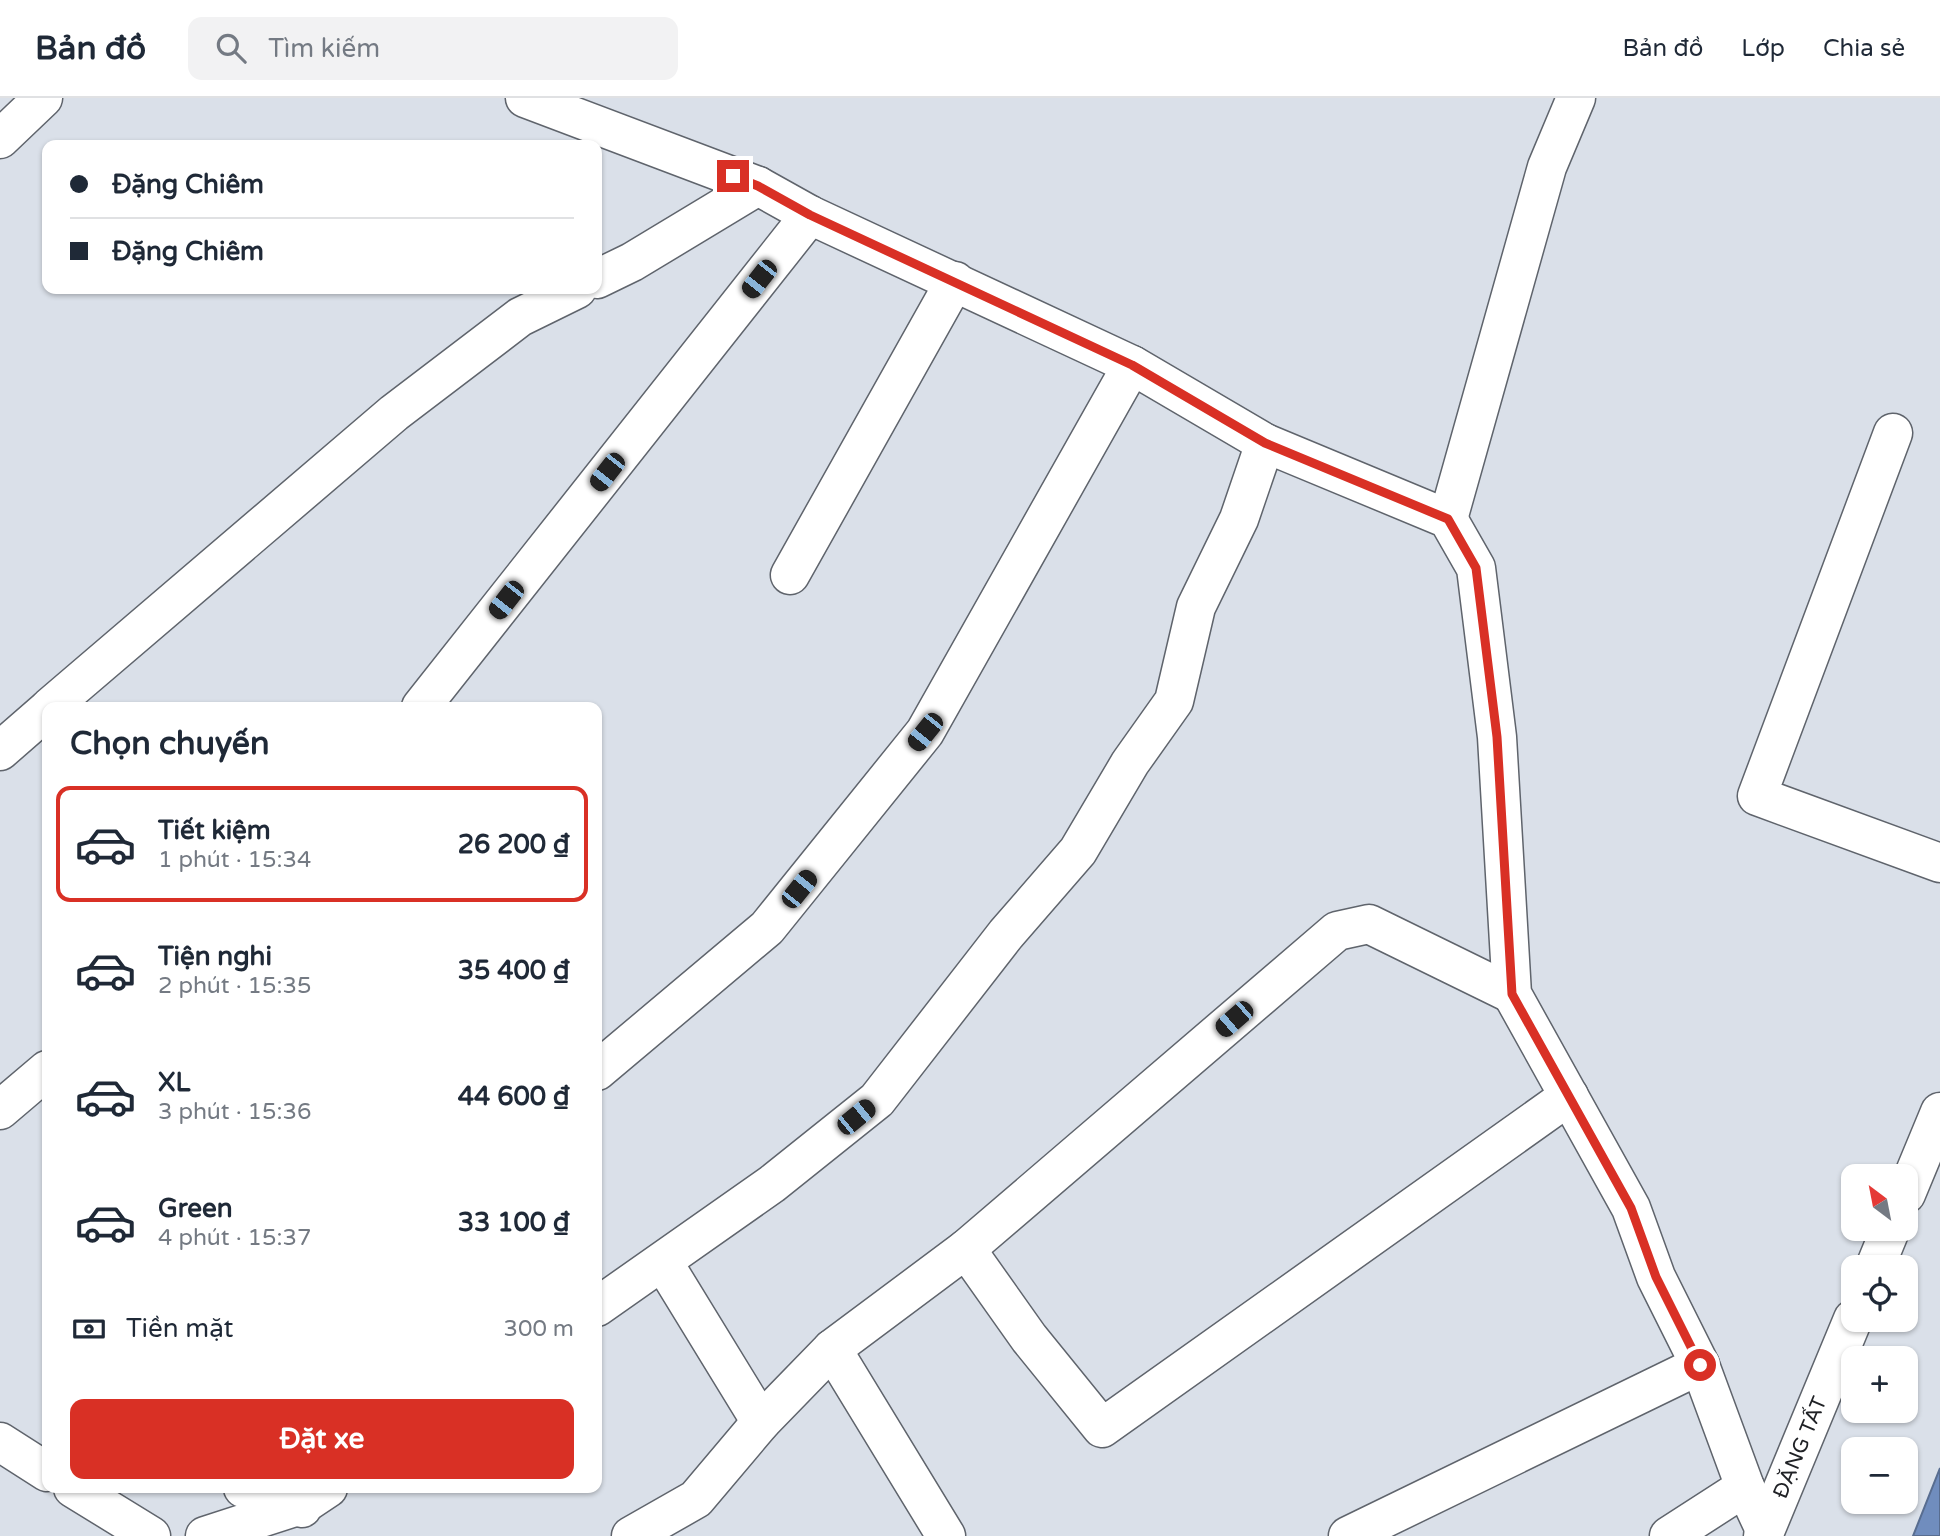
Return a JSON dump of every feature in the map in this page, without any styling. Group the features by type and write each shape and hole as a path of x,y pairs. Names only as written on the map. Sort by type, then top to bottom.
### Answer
{"street":[{"path":"0,139 43,98"},
{"path":"525,98 758,186 810,215 1132,365 1265,443 1448,519 1476,568 1497,737 1512,994 1631,1208 1656,1277 1700,1365 1764,1533"},
{"path":"1448,519 1547,167 1576,98"},
{"path":"602,277 632,262 758,186"},
{"path":"425,702 810,215"},
{"path":"790,575 955,281"},
{"path":"56,702 394,413 520,317 567,294"},
{"path":"602,1067 767,929 925,732 1132,365"},
{"path":"1893,433 1757,796 1940,863"},
{"path":"602,1304 772,1184 877,1100 1006,934 1078,850 1130,763 1174,701 1196,607 1239,519 1265,443"},
{"path":"0,751 42,714"},
{"path":"631,1536 696,1499 761,1422 832,1349 966,1248 1337,931 1369,924 1512,994"},
{"path":"0,1110 42,1074"},
{"path":"966,1248 1029,1338 1102,1428 1569,1096"},
{"path":"1918,1165 1940,1112"},
{"path":"663,1262 761,1422"},
{"name":"ĐẶNG TẤT","path":"1764,1533 1848,1332"},
{"path":"832,1349 946,1536"},
{"path":"1349,1536 1700,1365"},
{"path":"0,1442 42,1469"},
{"path":"1669,1536 1745,1487"},
{"path":"81,1493 151,1536"},
{"path":"258,1493 308,1509"},
{"path":"205,1536 308,1509"}],"water":[{"path":"1940,1468 1940,1536 1913,1536"}],"route":[{"path":"733,176 758,186 810,215 1132,365 1265,443 1448,519 1476,568 1497,737 1512,994 1631,1208 1656,1277 1700,1365"}]}
